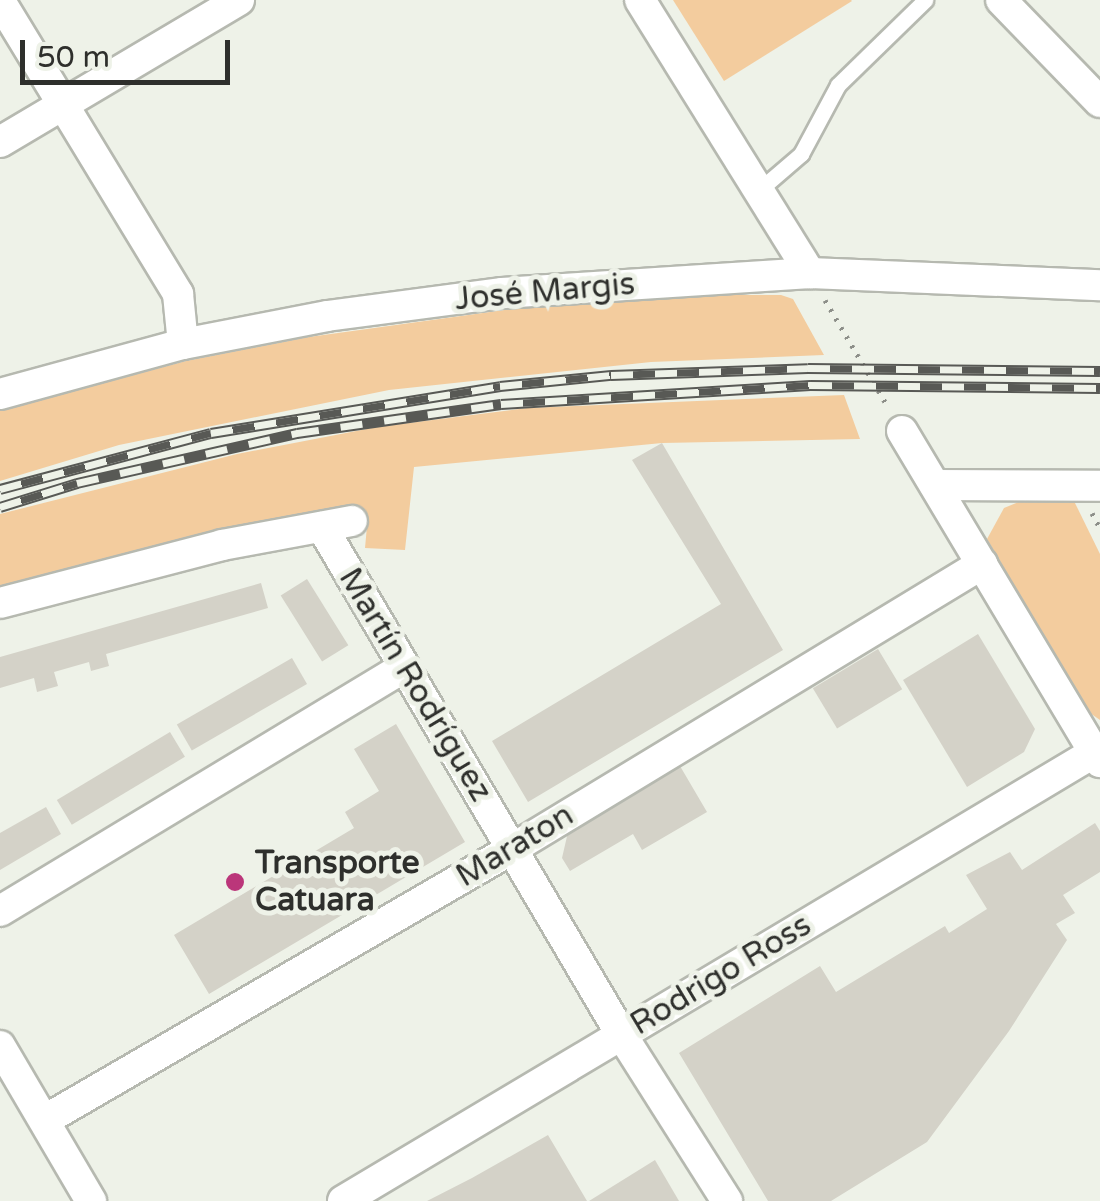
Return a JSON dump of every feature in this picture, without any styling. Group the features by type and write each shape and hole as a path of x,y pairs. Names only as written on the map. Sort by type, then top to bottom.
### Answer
{"street":[{"path":"0,142 239,0"},
{"path":"640,0 810,273"},
{"path":"1001,0 1100,102"},
{"path":"0,1 178,294 183,344"},
{"name":"José Margis","path":"0,394 183,344 327,316 502,293 810,273 1100,285"},
{"path":"902,431 1098,754"},
{"path":"934,485 1100,486"},
{"path":"0,603 222,545 352,521"},
{"name":"Martín Rodríguez","path":"322,527 621,1034 726,1201"},
{"name":"Maraton","path":"45,1120 512,849 982,564"},
{"path":"0,911 404,667"},
{"name":"Rodrigo Ross","path":"343,1201 1098,754"},
{"path":"0,1046 91,1201"}],"lane":[{"path":"758,191 801,154 838,85 926,0"}],"path":[{"path":"810,273 874,386"}],"shaded area":[{"path":"673,0 851,0 852,1 724,81"},
{"path":"696,295 781,295 793,299 824,355 651,362 389,390 119,445 0,481 0,411 43,399 186,361 309,337 540,305"},
{"path":"844,395 860,439 662,443 414,467 405,550 365,548 368,515 354,507 214,530 0,588 0,514 237,454 377,427 527,408"},
{"path":"1028,498 1074,501 1100,554 1100,720 1087,711 987,539 1004,508"}],"building":[{"path":"662,443 783,650 528,802 492,741 721,604 632,460"},
{"path":"307,579 348,645 322,662 281,595"},
{"path":"261,583 268,608 106,654 109,666 91,671 89,662 54,672 58,686 37,692 34,678 0,688 0,657"},
{"path":"978,634 1035,729 1024,752 967,787 903,680"},
{"path":"878,649 902,689 837,728 813,688"},
{"path":"292,658 307,684 192,750 177,725"},
{"path":"396,724 465,842 209,994 174,935 354,828 345,812 379,791 354,749"},
{"path":"170,732 185,757 72,825 57,800"},
{"path":"680,766 707,812 642,850 633,834 570,871 562,858 568,832"},
{"path":"46,807 61,834 0,870 0,833"},
{"path":"1095,823 1100,831 1100,872 1063,895 1075,913 1056,924 1067,940 1009,1031 927,1142 831,1201 768,1201 679,1053 820,966 836,992 945,926 949,933 987,909 966,875 1010,852 1022,870"},
{"path":"548,1135 587,1201 427,1201 472,1178"},
{"path":"655,1160 679,1201 589,1201"}],"railway":[{"path":"0,489 211,433 500,386 611,375 808,368 1100,371"},
{"path":"0,507 77,483 297,433 501,404 810,385 1100,388"}],"place":[{"name":"Transporte Catuara","path":"235,882"}]}
